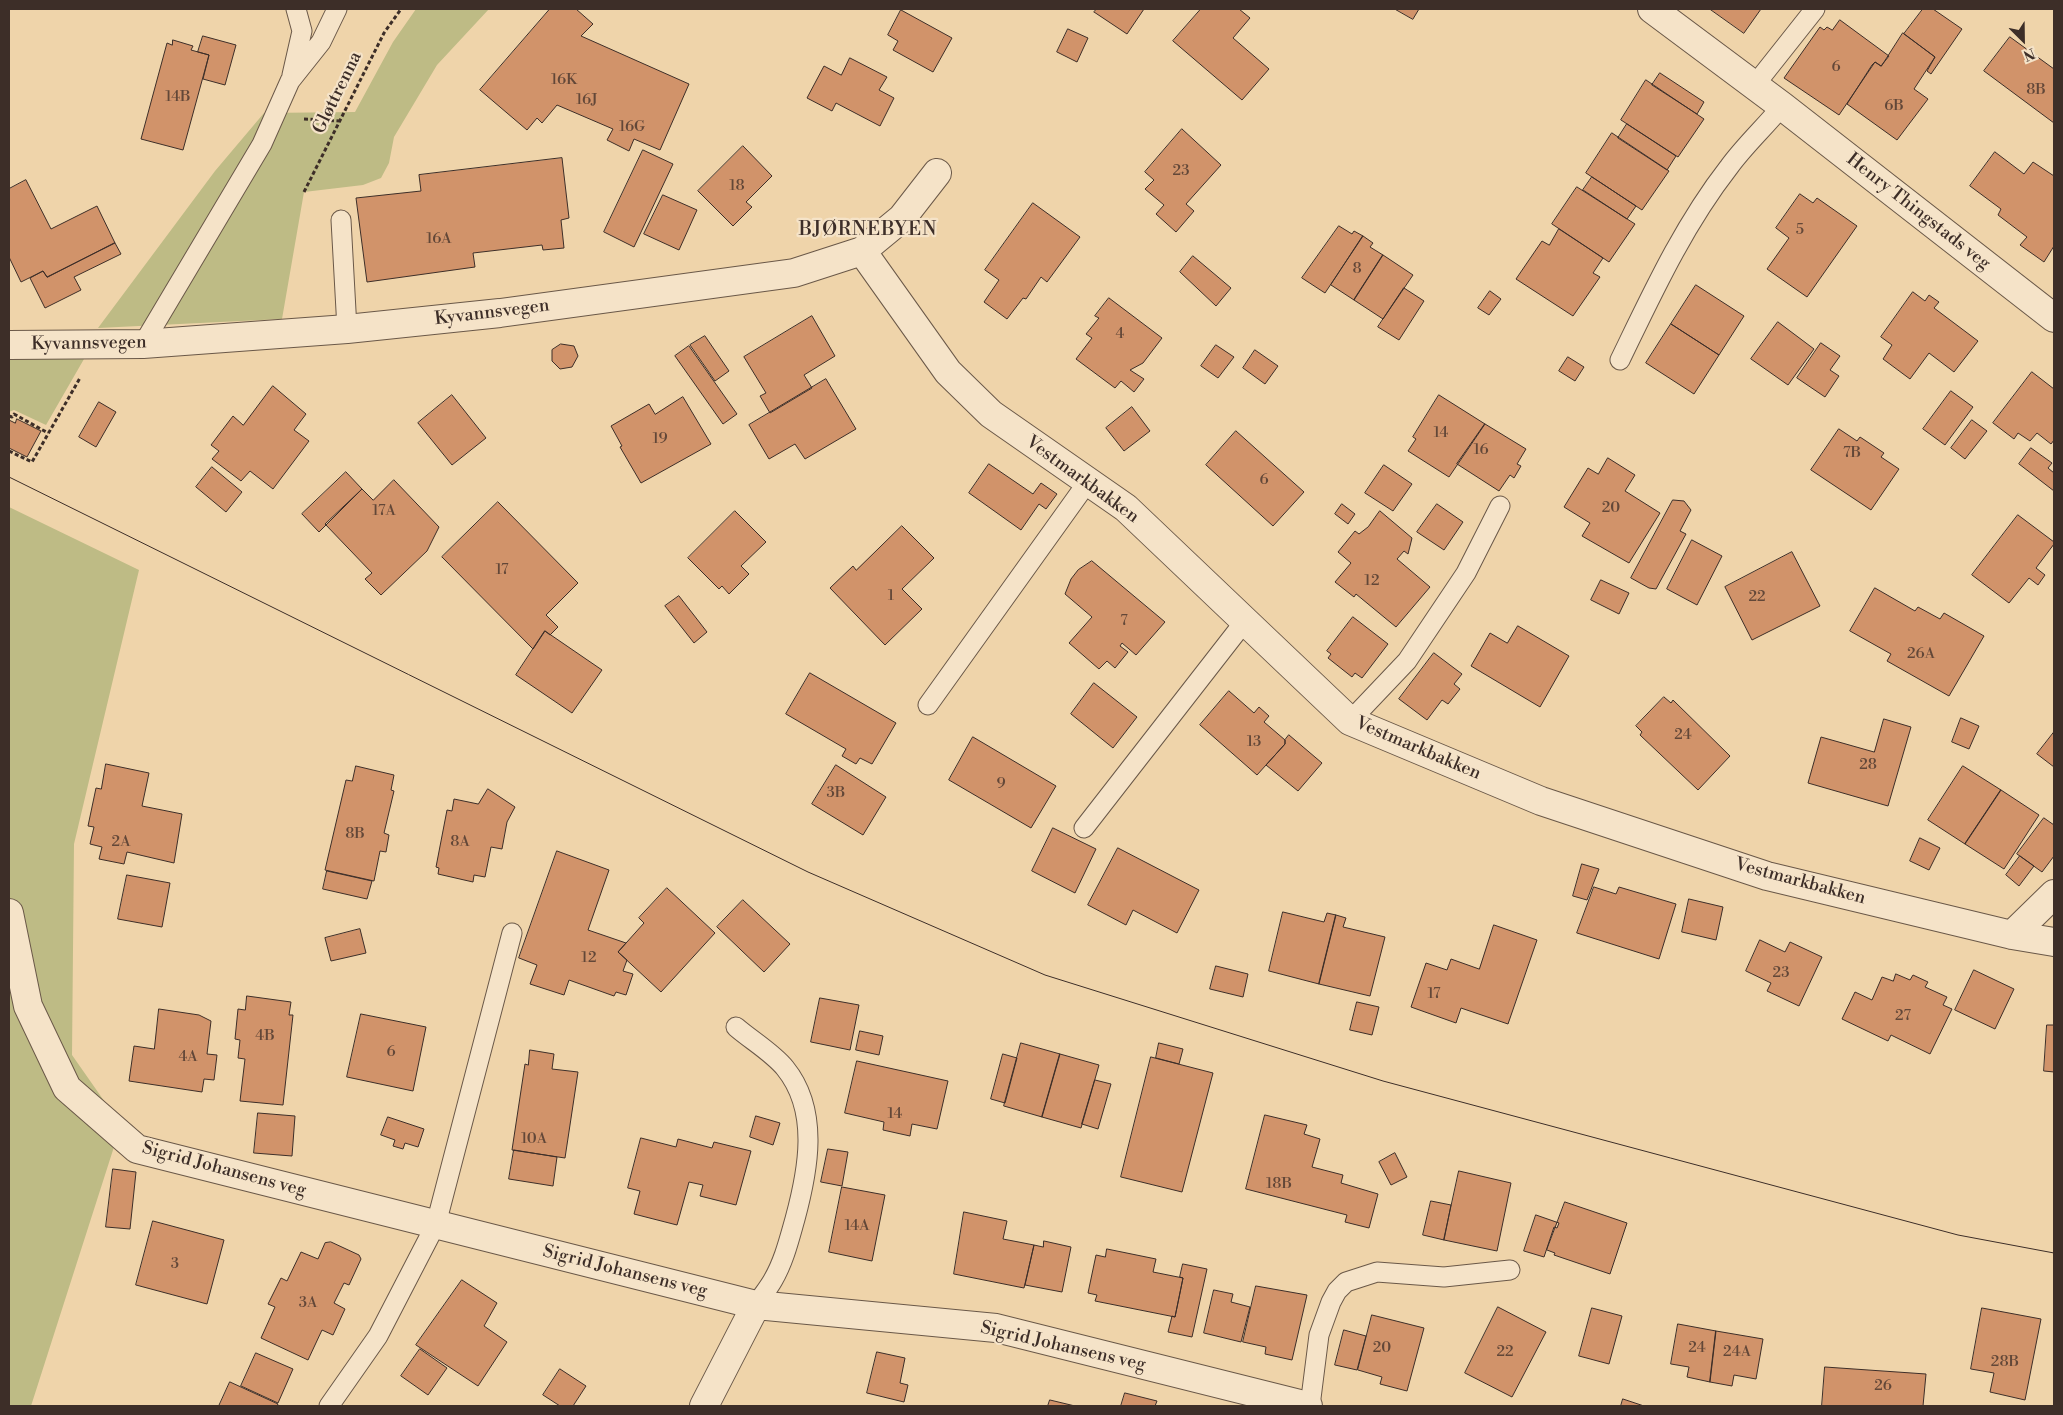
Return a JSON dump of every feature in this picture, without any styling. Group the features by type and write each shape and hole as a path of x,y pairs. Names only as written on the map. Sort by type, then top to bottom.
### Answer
{"street":[{"name":"Henry Thingstads veg","path":"1652,9 1782,106 2054,318"},
{"name":"Kyvannsvegen","path":"9,345 143,344 347,329 500,313 794,273 862,251 902,218 937,173"},
{"name":"Vestmarkbakken","path":"862,251 948,372 991,414 1126,508 1350,721 1541,801 1767,876 2012,934 2054,942"},
{"path":"2012,934 2054,894"},
{"name":"Sigrid Johansens veg","path":"9,913 28,1006 66,1088 136,1149 756,1305 996,1328 1309,1406"},
{"path":"704,1406 756,1305"}],"lane":[{"path":"143,344 262,144 290,81 302,31 296,9"},
{"path":"290,81 321,42 337,9"},
{"path":"1754,86 1815,9"},
{"path":"1620,360 1665,268 1689,226 1729,166 1764,129 1782,106"},
{"path":"341,220 347,329"},
{"path":"928,705 1088,483"},
{"path":"1350,721 1407,661 1466,573 1500,506"},
{"path":"1084,828 1245,621"},
{"path":"329,1406 378,1336 436,1224 512,933"},
{"path":"736,1026 785,1068 797,1088 805,1110 808,1132 808,1159 802,1193 787,1248 773,1280 756,1305"},
{"name":"Sigrid Johansens veg","path":"1309,1406 1319,1335 1331,1302 1337,1291 1346,1282 1377,1272 1444,1277 1510,1270"}],"path":[{"name":"Gløttrenna","path":"304,192 384,33 401,9"},
{"path":"9,451 32,462 99,345"},
{"path":"9,416 12,417 14,414 48,433"}],"shaded area":[{"path":"416,9 489,9 437,65 394,137 389,163 381,178 363,185 304,192 282,319 98,328 215,171 264,113 355,112 393,42"},
{"path":"9,359 84,359 46,425 14,410 9,412"},
{"path":"9,507 139,570 74,844 72,1055 121,1125 31,1406 9,1406"}],"building":[{"path":"550,9 576,9 593,24 581,36 689,84 660,150 634,139 629,151 607,140 613,129 557,105 542,123 537,118 527,130 480,90"},
{"path":"1097,9 1144,9 1127,34 1094,12"},
{"path":"1201,9 1239,9 1250,18 1233,38 1269,69 1242,100 1173,41"},
{"path":"1395,9 1419,9 1413,19"},
{"path":"1710,9 1761,9 1744,33"},
{"path":"1923,9 1933,9 1962,29 1931,74 1927,71 1935,57 1904,34"},
{"path":"901,10 952,38 933,72 893,50 898,41 888,35"},
{"path":"1840,20 1889,56 1881,66 1875,62 1839,115 1784,78 1820,27 1824,30 1827,27 1832,30"},
{"path":"1068,29 1088,38 1077,62 1057,52"},
{"path":"1903,33 1935,57 1914,89 1928,99 1897,140 1847,104 1872,65 1875,62 1881,66"},
{"path":"203,36 236,45 225,85 203,79 209,55 198,52"},
{"path":"2010,37 2054,69 2054,123 1984,71"},
{"path":"173,40 193,46 191,50 209,55 183,150 141,139 167,43 172,45"},
{"path":"850,58 887,77 879,90 894,98 880,126 836,103 832,111 807,98 824,66 841,75"},
{"path":"1660,73 1704,102 1697,114 1652,85"},
{"path":"1646,80 1704,119 1678,157 1621,120"},
{"path":"1627,124 1676,156 1667,170 1618,138"},
{"path":"1182,129 1221,165 1186,204 1194,211 1176,232 1156,214 1164,205 1145,189 1154,180 1145,172"},
{"path":"1612,133 1669,171 1642,210 1586,173"},
{"path":"743,146 772,176 746,202 752,207 733,226 698,191"},
{"path":"643,150 673,164 634,247 604,232"},
{"path":"1995,152 2024,174 2033,162 2054,176 2054,246 2044,262 2020,245 2027,237 1998,215 2001,209 1970,186"},
{"path":"562,158 569,218 561,220 564,248 543,250 542,245 473,253 475,267 367,282 356,198 421,191 419,175"},
{"path":"1592,177 1636,206 1627,219 1583,190"},
{"path":"26,180 51,229 97,206 115,243 47,277 43,271 21,282 9,257 9,189"},
{"path":"1577,187 1635,224 1609,262 1552,224"},
{"path":"1800,194 1813,203 1817,198 1857,226 1807,297 1767,269 1789,238 1776,228"},
{"path":"663,195 697,210 679,250 644,234"},
{"path":"1033,203 1080,237 1047,282 1041,277 1026,299 1023,298 1007,319 984,302 999,280 985,270"},
{"path":"1339,226 1352,234 1354,231 1363,236 1325,293 1302,278"},
{"path":"1559,229 1603,258 1593,273 1600,277 1573,316 1516,279 1542,241 1549,245"},
{"path":"1363,236 1373,243 1370,247 1383,255 1354,300 1331,285"},
{"path":"115,243 121,254 74,277 81,290 45,308 30,278 43,271 47,277"},
{"path":"1383,255 1413,275 1383,319 1354,300"},
{"path":"1193,256 1231,288 1216,306 1180,272"},
{"path":"1696,285 1744,316 1719,355 1671,324"},
{"path":"1404,288 1424,301 1399,340 1378,327"},
{"path":"1490,291 1501,299 1489,315 1478,308"},
{"path":"1913,292 1925,301 1929,295 1939,302 1934,308 1978,341 1954,372 1929,353 1910,379 1883,359 1892,345 1881,337"},
{"path":"1109,298 1162,338 1143,363 1130,370 1144,379 1134,392 1121,381 1115,388 1076,359 1092,338 1086,334 1099,318 1095,316"},
{"path":"812,316 835,356 804,375 812,388 770,413 760,396 766,393 744,357"},
{"path":"1778,322 1814,349 1788,385 1751,359"},
{"path":"1671,324 1719,355 1694,394 1646,363"},
{"path":"705,336 729,371 715,381 690,345"},
{"path":"1821,343 1840,356 1830,370 1839,376 1825,397 1797,378"},
{"path":"561,344 574,346 578,356 572,367 560,369 552,361 552,350"},
{"path":"1216,345 1234,357 1218,378 1201,366"},
{"path":"689,346 737,414 723,424 675,356"},
{"path":"1255,350 1278,366 1265,384 1243,368"},
{"path":"1568,357 1584,367 1575,381 1559,371"},
{"path":"2032,372 2054,389 2054,440 2051,444 2037,433 2030,441 2018,433 2014,439 1993,423"},
{"path":"826,379 856,429 805,459 795,444 769,459 749,425"},
{"path":"273,386 306,414 294,430 309,441 273,489 250,471 241,481 212,459 219,451 211,445 233,416 243,425"},
{"path":"1951,391 1973,407 1945,445 1923,429"},
{"path":"452,395 486,438 452,465 418,423"},
{"path":"1439,395 1485,424 1449,477 1408,451 1416,439 1413,437"},
{"path":"683,397 711,444 641,483 620,447 622,446 611,426 649,404 655,414"},
{"path":"99,402 116,412 96,447 79,437"},
{"path":"1132,407 1150,431 1124,451 1106,428"},
{"path":"17,419 41,431 27,457 9,448 9,420 15,423"},
{"path":"1972,420 1987,431 1965,459 1951,448"},
{"path":"1485,424 1526,449 1517,464 1521,466 1514,478 1510,475 1499,491 1457,464"},
{"path":"1839,429 1857,441 1860,437 1884,453 1881,457 1899,469 1871,510 1811,470"},
{"path":"1236,431 1304,492 1273,526 1206,465"},
{"path":"2031,448 2052,463 2048,468 2054,473 2054,491 2019,464"},
{"path":"1608,458 1635,475 1625,491 1660,513 1629,563 1582,536 1590,523 1564,507 1588,468 1598,474"},
{"path":"989,464 1033,494 1041,483 1057,494 1046,509 1039,504 1021,530 969,493"},
{"path":"1384,465 1412,484 1393,511 1365,493"},
{"path":"212,467 242,492 226,512 196,487"},
{"path":"346,472 362,489 319,532 302,514"},
{"path":"394,480 439,527 427,551 381,595 365,579 372,573 325,524 362,489 373,500"},
{"path":"1673,500 1684,501 1691,510 1680,531 1686,534 1656,589 1649,588 1631,578"},
{"path":"498,502 578,583 546,615 558,627 550,635 545,631 533,649 442,557"},
{"path":"1342,504 1355,514 1348,524 1335,514"},
{"path":"1437,504 1463,522 1444,550 1417,532"},
{"path":"735,511 766,542 741,566 749,574 729,594 722,586 719,589 688,558"},
{"path":"1380,511 1412,538 1408,554 1404,551 1397,559 1430,587 1396,627 1356,594 1354,597 1335,582 1351,563 1338,552 1355,531 1359,534 1368,527"},
{"path":"2018,515 2054,542 2054,544 2036,568 2045,575 2038,585 2029,578 2009,603 1972,575"},
{"path":"902,526 934,558 902,589 922,609 885,645 830,588 853,566 856,570"},
{"path":"1692,540 1722,556 1697,605 1667,589"},
{"path":"1792,552 1820,606 1752,640 1725,587"},
{"path":"1092,561 1165,622 1136,655 1122,643 1120,646 1128,652 1115,668 1107,661 1099,669 1069,643 1092,617 1065,594 1071,579 1078,570"},
{"path":"1601,580 1629,593 1619,614 1591,600"},
{"path":"1875,588 1915,611 1918,607 1940,619 1944,613 1984,636 1949,696 1887,661 1891,654 1850,631"},
{"path":"679,596 707,632 694,643 665,606"},
{"path":"1353,617 1388,644 1362,678 1355,673 1352,677 1328,658 1331,654 1327,651"},
{"path":"1518,626 1569,656 1540,707 1471,666 1490,633 1507,643"},
{"path":"545,631 602,670 572,713 516,675"},
{"path":"1434,653 1462,674 1454,684 1460,689 1448,704 1442,700 1427,720 1399,699"},
{"path":"810,673 896,723 872,764 860,758 856,764 842,756 846,749 786,714"},
{"path":"1094,683 1137,717 1113,748 1071,714"},
{"path":"1229,691 1254,713 1259,707 1269,716 1264,722 1285,740 1285,744 1257,775 1200,725"},
{"path":"1664,697 1671,703 1673,700 1730,756 1698,790 1640,735 1642,732 1636,726"},
{"path":"1961,718 1979,726 1969,749 1952,742"},
{"path":"1884,719 1911,727 1888,806 1808,783 1821,737 1874,752"},
{"path":"2054,732 2054,767 2037,754"},
{"path":"1289,735 1322,763 1298,791 1266,765 1285,744 1285,740"},
{"path":"973,737 1056,786 1031,828 949,780"},
{"path":"106,764 149,773 142,806 182,814 174,863 127,852 124,864 99,859 102,847 90,844 94,827 88,826 96,788 101,789"},
{"path":"836,765 886,797 863,835 812,804"},
{"path":"356,766 394,775 391,790 394,791 384,833 389,835 386,852 380,851 374,881 325,870 346,780 352,781"},
{"path":"1963,766 2001,790 1965,844 1928,820"},
{"path":"488,789 515,807 507,822 502,849 491,847 485,877 474,875 473,882 438,874 439,868 436,867 447,810 452,811 454,799 478,804"},
{"path":"2001,790 2039,815 2004,869 1965,844"},
{"path":"2044,818 2054,825 2054,856 2042,872 2017,854"},
{"path":"1053,828 1096,849 1075,893 1032,871"},
{"path":"1920,838 1940,848 1929,870 1910,861"},
{"path":"1118,848 1199,890 1177,933 1133,910 1126,925 1088,905"},
{"path":"557,851 609,870 588,930 626,943 618,952 627,960 623,971 633,974 626,995 616,992 614,996 569,980 564,995 530,984 537,965 519,958"},
{"path":"2020,856 2034,866 2019,886 2006,875"},
{"path":"1582,864 1599,869 1587,900 1573,896"},
{"path":"327,871 372,881 367,899 323,889"},
{"path":"127,875 170,883 162,927 118,919"},
{"path":"1594,887 1616,894 1619,887 1676,904 1659,959 1577,933"},
{"path":"667,888 715,933 661,992 618,952 644,923 639,918"},
{"path":"1689,899 1723,907 1716,940 1682,932"},
{"path":"743,900 790,944 764,972 717,927"},
{"path":"1283,912 1324,922 1327,913 1336,915 1319,984 1269,971"},
{"path":"1336,915 1346,918 1343,927 1385,937 1370,996 1319,984"},
{"path":"1494,925 1537,940 1508,1024 1461,1008 1456,1023 1411,1007 1426,963 1447,970 1451,959 1479,969"},
{"path":"360,929 366,953 331,961 325,938"},
{"path":"1760,940 1785,952 1790,942 1822,957 1799,1006 1767,991 1771,983 1746,971"},
{"path":"1216,966 1248,974 1243,997 1210,989"},
{"path":"1974,970 2014,989 1995,1029 1955,1010"},
{"path":"1896,974 1910,980 1913,975 1928,982 1925,987 1947,997 1943,1005 1952,1009 1930,1054 1891,1035 1888,1041 1842,1019 1855,992 1872,1000 1882,977 1893,981"},
{"path":"247,996 291,1002 289,1015 293,1015 283,1105 240,1101 245,1059 238,1058 240,1040 235,1039 238,1009 245,1010"},
{"path":"820,998 859,1005 850,1050 811,1042"},
{"path":"1357,1002 1379,1007 1372,1035 1350,1030"},
{"path":"159,1009 199,1015 211,1021 207,1054 217,1055 214,1080 204,1079 202,1092 129,1081 134,1046 154,1049"},
{"path":"361,1014 426,1027 413,1091 347,1077"},
{"path":"2047,1025 2054,1025 2054,1072 2044,1071"},
{"path":"860,1031 883,1036 879,1055 856,1050"},
{"path":"1021,1043 1060,1054 1042,1117 1004,1106"},
{"path":"1159,1043 1183,1049 1179,1064 1156,1058"},
{"path":"530,1050 554,1054 552,1069 578,1072 565,1158 512,1150 525,1064 528,1065"},
{"path":"1003,1054 1017,1058 1005,1103 991,1099"},
{"path":"1060,1054 1099,1065 1081,1128 1042,1117"},
{"path":"1151,1057 1213,1073 1182,1192 1121,1177"},
{"path":"857,1061 948,1081 937,1129 912,1124 910,1136 883,1130 884,1122 845,1113"},
{"path":"1095,1080 1111,1084 1098,1129 1082,1124"},
{"path":"258,1113 295,1116 292,1156 254,1153"},
{"path":"1265,1115 1307,1125 1304,1134 1320,1139 1312,1167 1343,1175 1341,1183 1378,1194 1369,1228 1345,1222 1347,1215 1246,1189"},
{"path":"756,1116 780,1123 773,1145 750,1137"},
{"path":"388,1117 424,1129 418,1147 405,1143 403,1149 393,1146 395,1140 381,1135"},
{"path":"641,1138 676,1147 678,1139 712,1148 714,1142 751,1151 736,1205 700,1196 703,1185 689,1182 677,1225 634,1214 640,1191 628,1188"},
{"path":"828,1149 848,1152 842,1186 821,1182"},
{"path":"514,1150 557,1157 553,1186 509,1179"},
{"path":"1395,1153 1407,1177 1391,1185 1379,1162"},
{"path":"113,1169 136,1172 130,1229 106,1227"},
{"path":"1459,1171 1511,1183 1497,1251 1444,1240"},
{"path":"842,1187 885,1195 872,1261 829,1252"},
{"path":"1431,1201 1451,1205 1444,1240 1423,1235"},
{"path":"1565,1202 1627,1223 1610,1274 1554,1255 1555,1253 1547,1250"},
{"path":"964,1212 1007,1221 1003,1239 1034,1245 1024,1288 954,1274"},
{"path":"1536,1215 1559,1223 1557,1228 1554,1227 1544,1257 1524,1251"},
{"path":"153,1221 224,1240 207,1304 136,1285"},
{"path":"1044,1241 1071,1247 1062,1292 1025,1285 1034,1245 1043,1247"},
{"path":"331,1242 359,1255 361,1259 349,1285 344,1283 334,1303 345,1309 333,1335 322,1330 308,1360 261,1338 275,1307 268,1304 281,1278 287,1281 301,1252 318,1259 325,1243"},
{"path":"1107,1249 1156,1259 1153,1272 1183,1278 1175,1317 1095,1301 1097,1295 1088,1293 1096,1255 1105,1257"},
{"path":"1183,1264 1207,1269 1192,1337 1168,1332 1172,1316 1175,1317 1183,1278 1180,1277"},
{"path":"462,1280 497,1303 484,1326 507,1342 478,1386 416,1345"},
{"path":"1256,1286 1307,1295 1292,1360 1265,1354 1266,1347 1243,1342"},
{"path":"1214,1290 1233,1294 1231,1302 1250,1307 1241,1342 1204,1333"},
{"path":"1498,1307 1546,1332 1512,1397 1465,1373"},
{"path":"1592,1308 1622,1316 1609,1364 1579,1356"},
{"path":"1982,1308 2041,1319 2025,1400 1990,1392 1994,1373 1971,1369"},
{"path":"1372,1315 1424,1328 1407,1391 1380,1384 1382,1377 1358,1370"},
{"path":"1678,1324 1716,1331 1710,1382 1687,1377 1689,1367 1671,1364"},
{"path":"1344,1330 1366,1336 1357,1370 1335,1365"},
{"path":"1716,1331 1763,1339 1756,1379 1734,1375 1732,1386 1710,1382"},
{"path":"420,1349 447,1368 428,1395 401,1376"},
{"path":"877,1352 905,1358 900,1383 908,1385 904,1402 867,1393"},
{"path":"256,1353 293,1369 278,1403 241,1386"},
{"path":"1825,1367 1926,1374 1923,1406 1822,1406"},
{"path":"560,1369 586,1386 573,1406 560,1406 543,1395"},
{"path":"230,1382 278,1404 277,1406 219,1406"},
{"path":"1125,1393 1157,1401 1155,1406 1121,1406"},
{"path":"1623,1399 1644,1406 1621,1406"},
{"path":"1050,1400 1075,1406 1048,1406"}],"tram line":[{"path":"9,477 808,872 1045,975 1383,1081 1958,1235 2054,1253"}],"district":[{"name":"BJØRNEBYEN","path":"868,230"}]}
